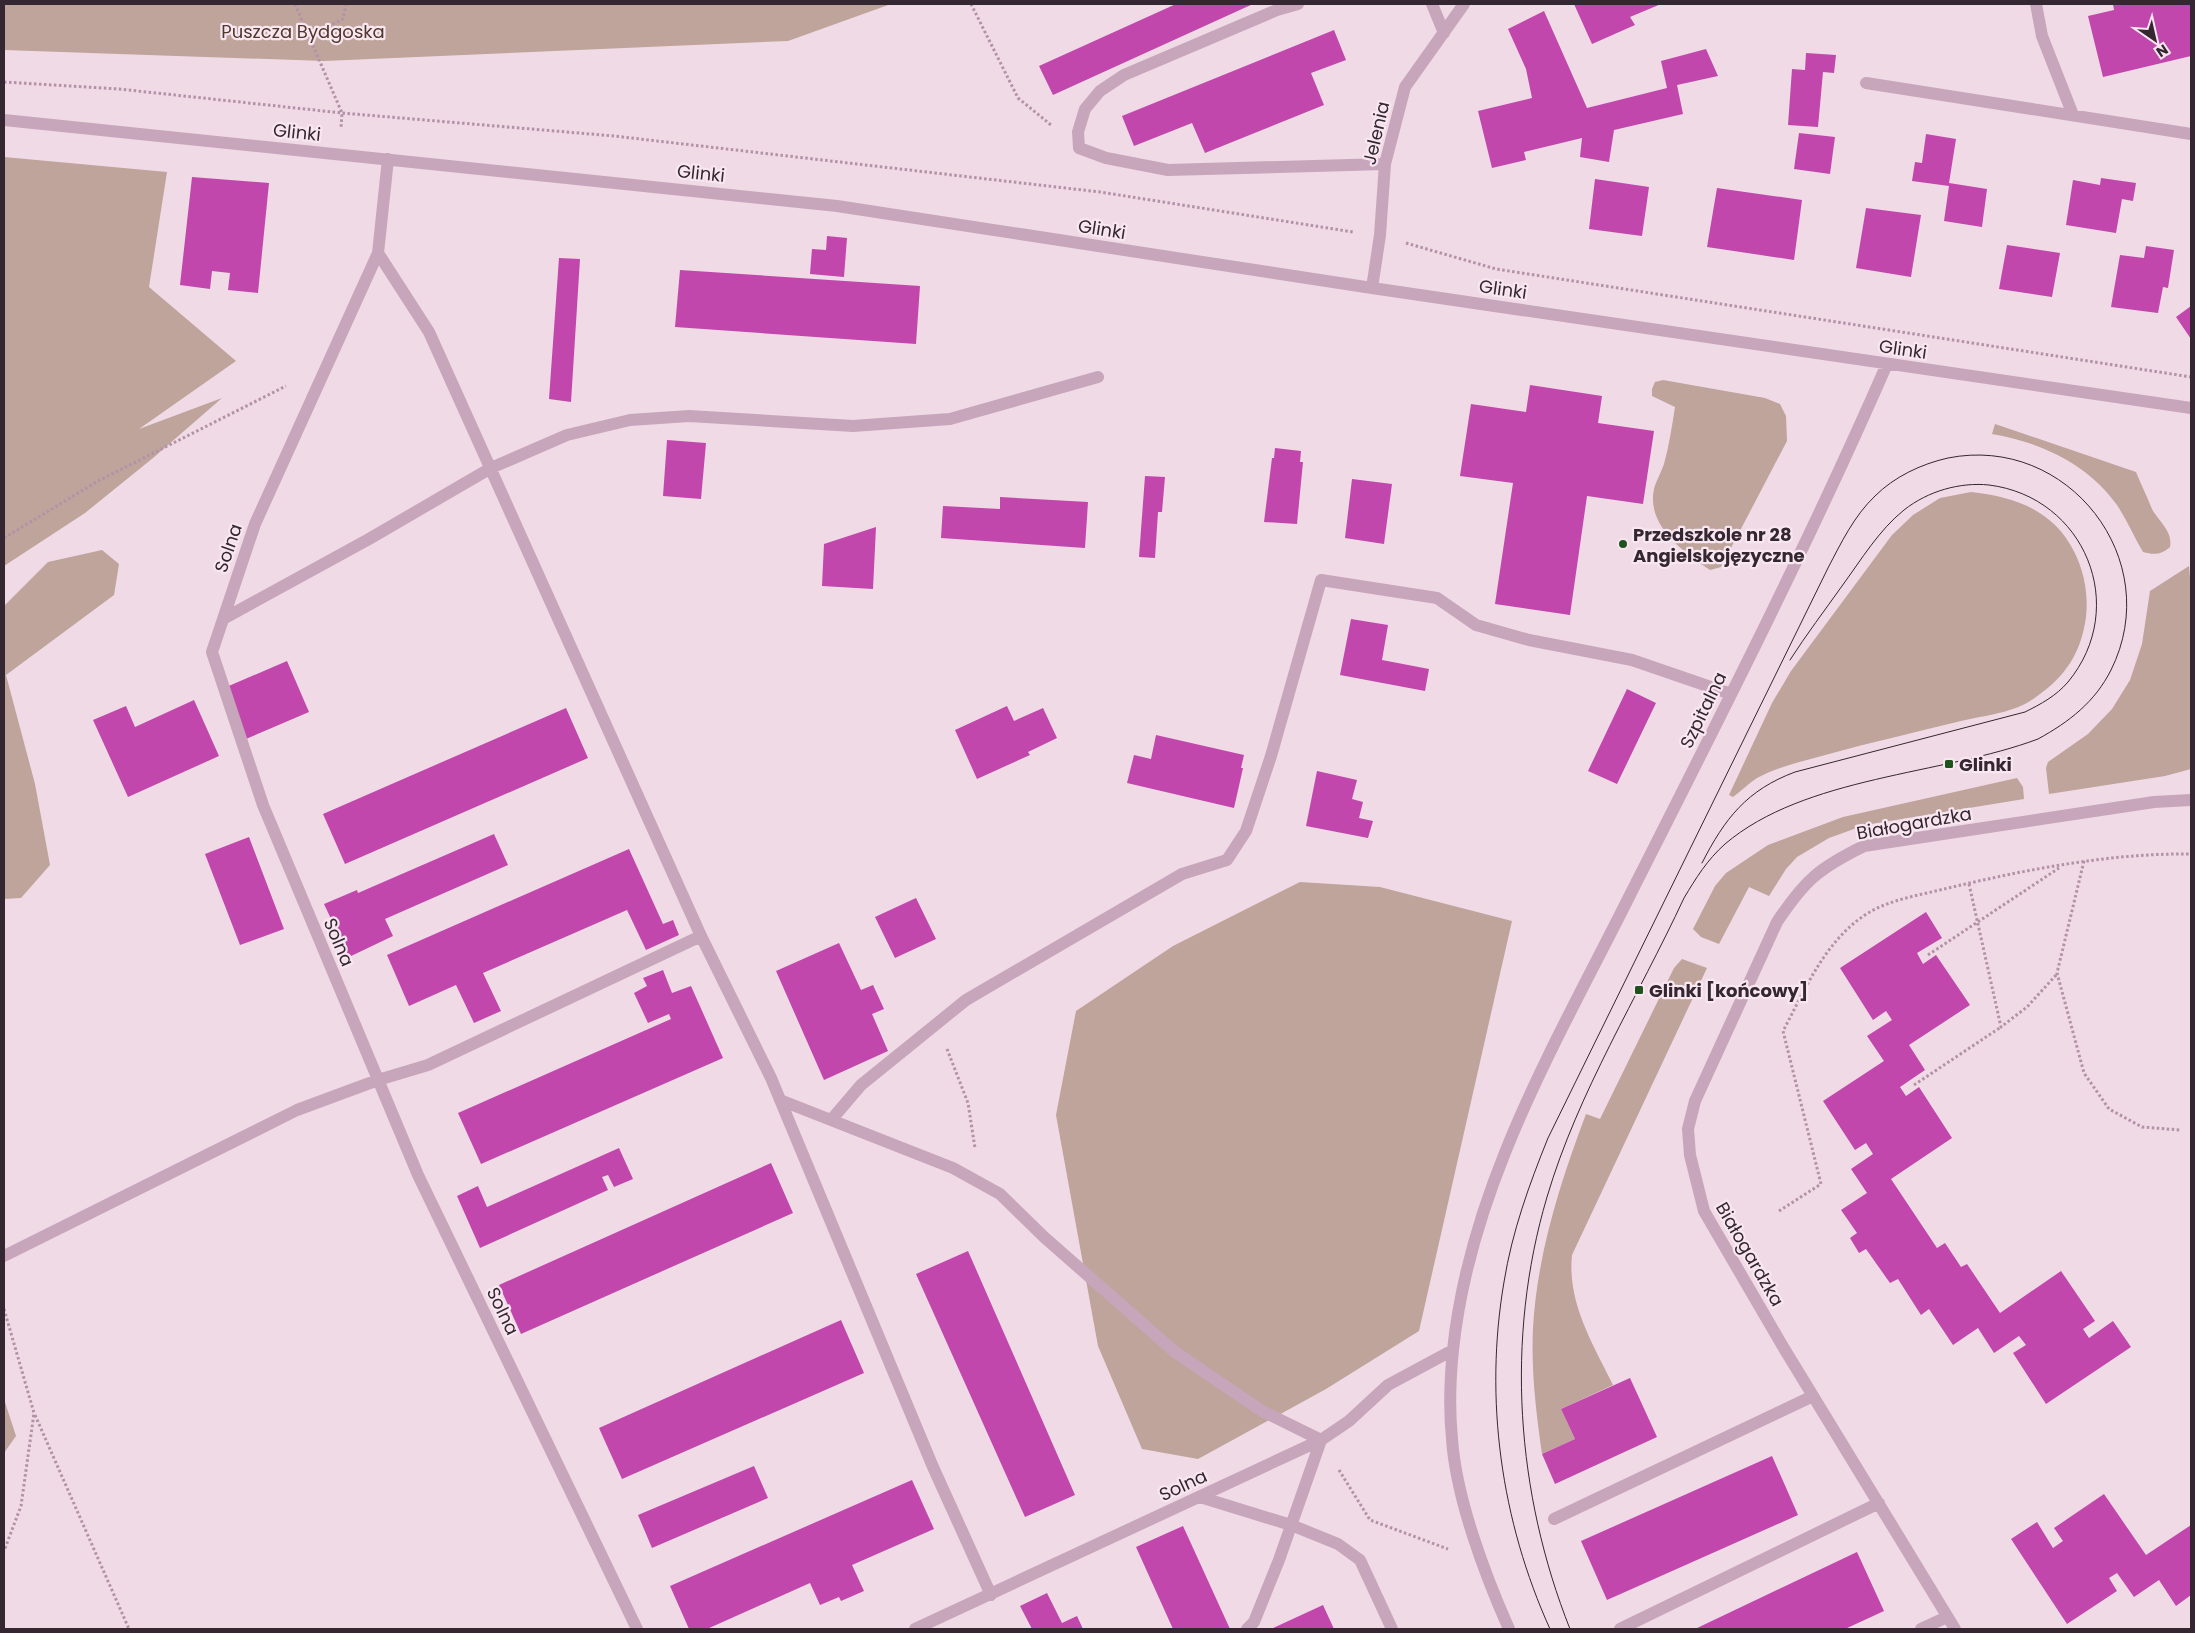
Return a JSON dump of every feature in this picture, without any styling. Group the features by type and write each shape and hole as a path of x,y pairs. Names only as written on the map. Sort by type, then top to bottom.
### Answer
{"street":[{"path":"1298,4 1277,10 1124,75 1100,91 1085,109 1078,132 1079,148 1106,158 1168,170 1385,164"},
{"path":"1432,4 1444,33"},
{"name":"Jelenia","path":"1372,288 1380,235 1385,164 1405,87 1464,4"},
{"path":"2036,4 2042,36 2073,116"},
{"path":"1866,83 2191,134"},
{"name":"Glinki","path":"4,120 837,206 1372,288 2191,408"},
{"name":"Solna","path":"388,159 378,253 255,524 212,652 237,732 263,805 418,1175 636,1629"},
{"path":"378,253 429,332 702,936 780,1100 933,1466 991,1595"},
{"name":"Szpitalna","path":"1509,1629 1483,1562 1462,1491 1452,1442 1450,1403 1453,1350 1461,1295 1473,1243 1503,1160 1544,1067 1731,694 1887,364"},
{"path":"223,619 369,539 491,468 567,435 630,420 689,416 853,426 950,418 1098,377"},
{"path":"832,1119 861,1085 966,1000 1182,874 1227,860 1246,830 1270,756 1321,580 1437,598 1476,625 1529,640 1632,660 1731,694"},
{"name":"Białogardzka","path":"1955,1629 1813,1396 1704,1211 1690,1155 1688,1129 1695,1101 1777,922 1795,895 1814,874 1836,859 1864,846 2154,802 2191,800"},
{"path":"4,1256 297,1110 378,1080 428,1066 702,936"},
{"path":"780,1100 953,1168 1000,1194 1044,1237 1174,1352 1262,1411 1320,1440 1291,1525 1254,1622 1247,1629"},
{"name":"Solna","path":"914,1629 991,1595 1320,1440 1349,1421 1388,1385 1453,1350"},
{"path":"1554,1519 1813,1396"},
{"path":"1200,1497 1291,1525 1338,1544 1360,1560 1392,1629"},
{"path":"1620,1629 1879,1503"},
{"path":"1921,1629 1947,1617"}],"path":[{"path":"295,4 342,112 340,154"},
{"path":"310,35 343,19 346,4"},
{"path":"971,4 1018,98 1079,148"},
{"path":"4,82 119,89 342,112 614,136 1100,192 1356,233"},
{"path":"1402,242 1496,270 2191,377"},
{"path":"4,538 98,481 327,365"},
{"path":"1779,1211 1821,1184 1784,1031 1816,969 1835,941 1862,917 1884,904 1968,884 2061,866 2163,853 2191,854"},
{"path":"1914,1085 2000,1027 2026,1007 2057,973 2084,862"},
{"path":"1928,955 2061,866"},
{"path":"1968,884 2000,1027"},
{"path":"2057,973 2084,1073 2109,1109 2142,1127 2180,1130"},
{"path":"937,1022 968,1103 980,1183"},
{"path":"4,1309 34,1413 129,1629"},
{"path":"4,1551 21,1506 34,1413"},
{"path":"1320,1440 1370,1520 1483,1562"}],"green space":[{"name":"Puszcza Bydgoska","path":"4,4 891,4 788,41 324,61 4,50"},
{"path":"4,157 167,172 149,287 236,361 139,429 222,398 153,458 85,513 4,566"},
{"path":"1663,380 1765,398 1780,404 1786,416 1787,441 1721,567 1710,570 1689,555 1669,537 1656,515 1653,502 1654,489 1666,457 1675,407 1652,396 1655,382"},
{"path":"1995,424 2136,472 2152,509 2167,531 2170,547 2164,552 2157,554 2143,552 2117,505 2092,478 2062,457 2045,449 1992,434"},
{"path":"1971,492 1998,496 2036,510 2057,527 2072,547 2083,576 2087,607 2084,630 2080,642 2076,653 2064,672 2047,689 2019,707 1792,764 1757,778 1733,797 1729,795 1772,703 1791,671 1892,535 1913,515 1940,498"},
{"path":"102,550 119,564 114,595 6,675 35,784 50,865 21,898 4,899 4,606 48,562"},
{"path":"2189,566 2191,590 2191,769 2165,776 2049,794 2046,768 2048,762 2088,734 2112,709 2130,680 2142,644 2150,591"},
{"path":"2017,778 2023,787 2024,799 1865,825 1829,838 1797,857 1786,869 1769,896 1749,887 1719,944 1701,937 1693,929 1715,886 1726,873 1768,845 1843,817"},
{"path":"1300,882 1380,887 1512,921 1419,1331 1326,1389 1198,1459 1142,1449 1098,1346 1056,1115 1076,1011 1173,946"},
{"path":"1682,959 1707,968 1572,1255 1573,1290 1583,1323 1613,1385 1561,1409 1575,1439 1542,1454 1534,1391 1533,1328 1539,1273 1551,1220 1567,1166 1586,1114 1600,1119 1674,968"},
{"path":"4,1399 16,1436 4,1453"}],"building":[{"path":"1176,4 1253,4 1053,95 1039,66"},
{"path":"1574,4 1661,4 1630,17 1635,25 1592,44"},
{"path":"2113,4 2191,4 2191,56 2103,77 2088,16 2114,10"},
{"path":"1544,11 1587,108 1667,88 1661,61 1706,49 1718,76 1677,85 1683,114 1614,130 1609,162 1580,157 1582,138 1524,152 1526,160 1492,168 1478,111 1532,98 1526,69 1508,29"},
{"path":"1334,30 1346,60 1311,73 1324,105 1205,153 1192,123 1134,146 1122,116"},
{"path":"1806,53 1836,55 1834,73 1823,72 1818,127 1788,125 1792,69 1805,70"},
{"path":"1799,133 1835,137 1830,174 1794,169"},
{"path":"1926,134 1956,139 1949,183 1987,189 1982,227 1944,221 1949,186 1912,181 1915,162 1922,163"},
{"path":"192,177 269,183 258,293 228,290 230,273 212,271 210,289 180,285"},
{"path":"2101,178 2136,183 2133,201 2122,199 2116,233 2066,225 2073,180 2100,185"},
{"path":"1595,179 1649,187 1642,236 1589,229"},
{"path":"1717,188 1802,200 1794,260 1707,247"},
{"path":"1866,208 1921,215 1911,277 1856,268"},
{"path":"827,236 847,238 844,277 810,274 812,249 826,250"},
{"path":"2007,245 2060,253 2052,297 1999,289"},
{"path":"2146,246 2174,250 2168,288 2163,287 2158,313 2111,307 2120,255 2144,258"},
{"path":"559,258 580,259 571,402 549,399"},
{"path":"680,270 920,286 916,344 675,327"},
{"path":"2191,306 2191,339 2176,317"},
{"path":"1530,385 1602,396 1598,423 1654,431 1643,504 1587,496 1570,615 1495,604 1513,483 1460,476 1471,404 1526,412"},
{"path":"667,440 706,443 701,499 663,496"},
{"path":"1275,448 1301,451 1300,462 1303,462 1297,524 1264,522"},
{"path":"1145,476 1165,477 1162,512 1158,512 1155,558 1139,557"},
{"path":"1352,479 1392,484 1384,544 1345,538"},
{"path":"1000,497 1088,502 1085,548 941,538 943,506 1000,509"},
{"path":"876,527 873,589 822,586 824,544"},
{"path":"1351,619 1388,625 1382,660 1429,669 1425,691 1340,675"},
{"path":"287,661 309,712 246,739 224,688"},
{"path":"1627,689 1656,703 1617,784 1588,771"},
{"path":"194,700 219,756 128,797 93,720 126,706 135,727"},
{"path":"1007,706 1014,721 1043,708 1057,738 1028,752 1030,755 977,779 955,730"},
{"path":"566,708 588,758 345,864 323,814"},
{"path":"1156,735 1244,755 1234,808 1127,783 1134,755 1151,759"},
{"path":"1317,771 1357,780 1352,799 1363,802 1359,818 1373,821 1368,838 1306,826"},
{"path":"494,834 508,865 385,919 393,936 349,957 324,904 357,890 358,893"},
{"path":"249,837 284,929 240,945 205,854"},
{"path":"629,849 663,924 673,920 679,935 646,950 627,910 483,973 501,1011 474,1023 456,985 409,1006 387,955"},
{"path":"916,898 936,939 895,958 875,917"},
{"path":"1926,912 1942,938 1917,953 1923,964 1936,955 1970,1005 1909,1045 1925,1070 1900,1087 1906,1096 1919,1087 1952,1138 1891,1179 1937,1248 1945,1243 1961,1267 1967,1264 2000,1313 2061,1271 2095,1321 2083,1329 2089,1338 2113,1321 2131,1347 2046,1404 2013,1353 2026,1345 2019,1336 1994,1353 1978,1328 1953,1345 1929,1309 1921,1315 1898,1279 1890,1283 1866,1249 1859,1253 1850,1238 1857,1233 1841,1210 1867,1193 1851,1169 1873,1154 1866,1143 1855,1150 1823,1101 1884,1061 1867,1036 1892,1020 1886,1011 1873,1020 1840,968"},
{"path":"839,943 861,990 873,985 884,1009 872,1014 888,1051 824,1080 776,971"},
{"path":"663,970 672,993 691,986 723,1058 481,1164 458,1113 671,1019 669,1014 648,1023 634,993 647,986 643,978"},
{"path":"619,1148 633,1179 614,1187 608,1175 602,1177 608,1190 480,1248 457,1196 478,1186 487,1207"},
{"path":"771,1163 793,1213 521,1334 499,1285"},
{"path":"968,1251 1075,1495 1025,1517 916,1274"},
{"path":"841,1320 864,1373 622,1479 599,1428"},
{"path":"1630,1378 1657,1437 1555,1484 1542,1454 1575,1439 1561,1409"},
{"path":"1772,1456 1798,1515 1607,1600 1581,1541"},
{"path":"754,1466 768,1498 652,1548 638,1515"},
{"path":"912,1480 934,1529 852,1565 864,1591 841,1601 839,1597 820,1605 810,1583 707,1629 689,1629 670,1586"},
{"path":"2104,1494 2146,1555 2191,1525 2191,1595 2176,1606 2159,1580 2134,1597 2117,1573 2109,1578 2117,1591 2067,1624 2011,1539 2037,1522 2053,1548 2063,1541 2054,1528"},
{"path":"1183,1526 1230,1629 1173,1629 1136,1547"},
{"path":"1857,1552 1884,1611 1845,1629 1695,1629"},
{"path":"1047,1593 1062,1623 1077,1616 1083,1629 1032,1629 1020,1606"},
{"path":"1323,1605 1334,1629 1271,1629"}],"tram line":[{"path":"1550,1629 1533,1588 1519,1546 1509,1503 1501,1459 1497,1415 1496,1370 1498,1326 1507,1263 1522,1209 1548,1138 1848,530 1867,504 1882,489 1908,472 1938,461 1948,458 1992,456 2032,466 2067,486 2095,514 2115,548 2126,587 2125,628 2111,670 2105,681 2089,701 2071,718 2038,739 2000,751 1834,790 1794,804 1757,821 1725,844 1707,863 1684,898 1610,1045 1575,1120 1547,1197 1534,1251 1525,1305 1522,1360 1522,1415 1528,1470 1538,1524 1552,1577 1570,1629"},
{"path":"1702,863 1719,832 1739,807 1763,787 1778,779 1795,772 2025,712 2053,696 2068,682 2086,652 2095,621 2096,590 2088,560 2073,533 2051,510 2022,494 1978,484 1945,489 1913,503 1886,527 1863,556 1790,660"}],"place":[{"name":"Przedszkole nr 28 Angielskojęzyczne","path":"1623,544"},
{"name":"Glinki","path":"1949,764"},
{"name":"Glinki [końcowy]","path":"1639,990"}]}
